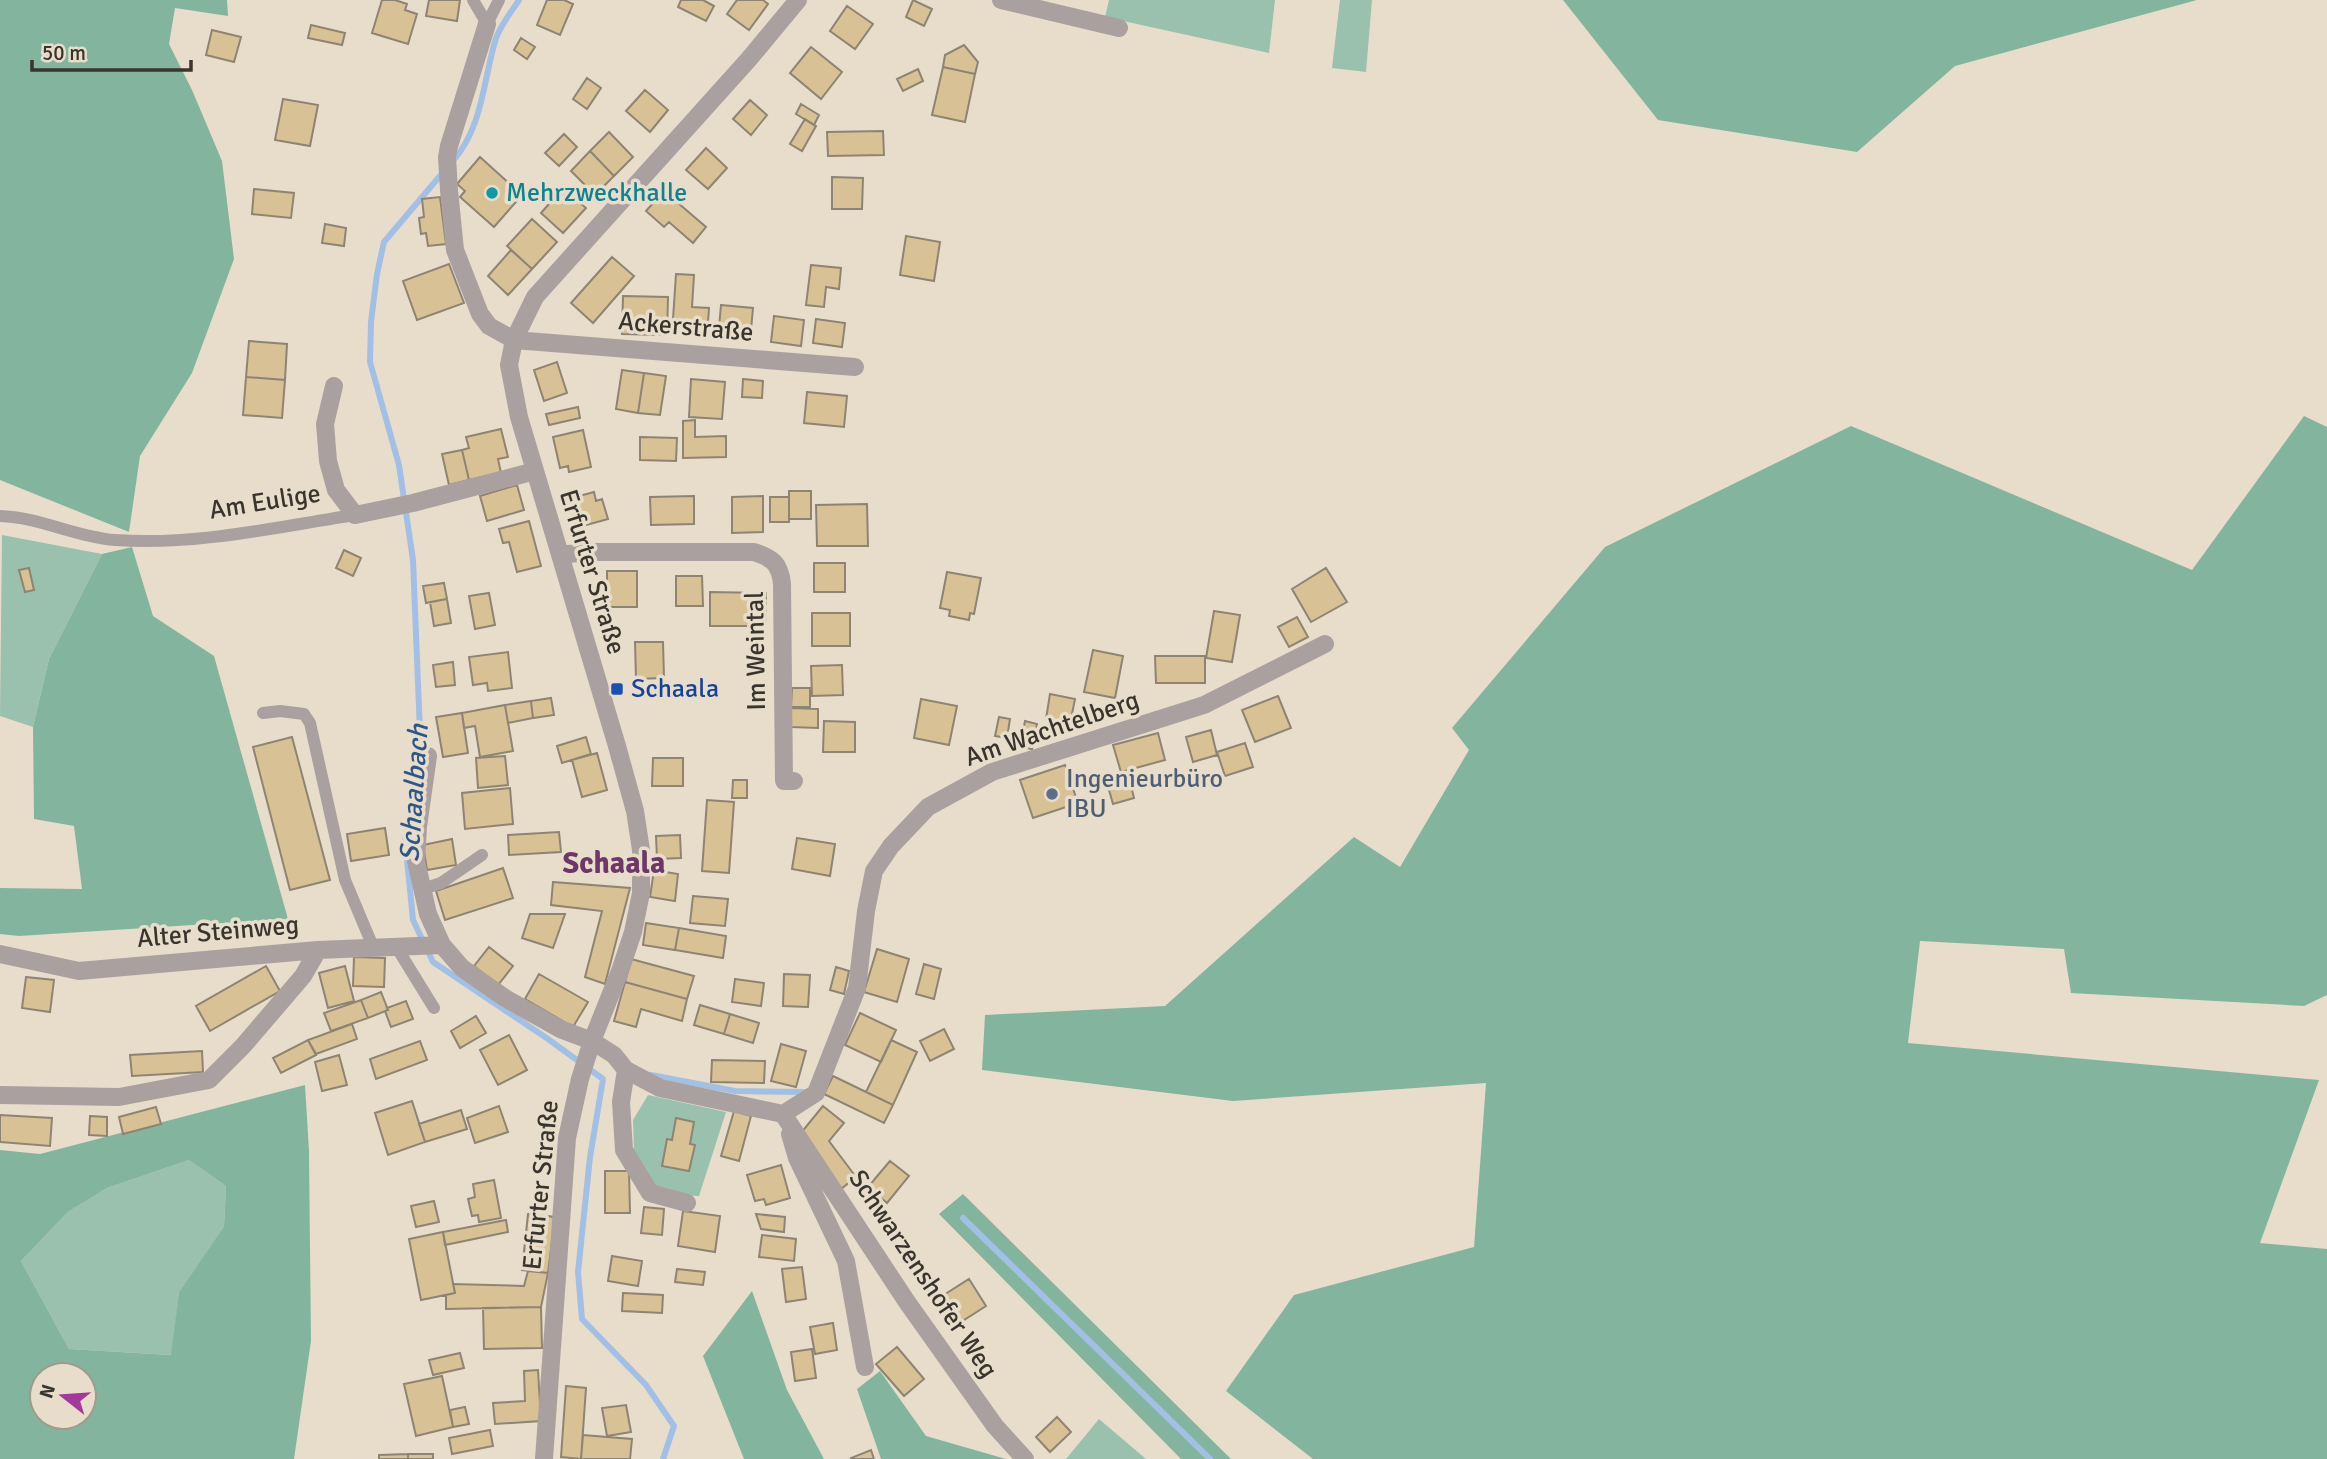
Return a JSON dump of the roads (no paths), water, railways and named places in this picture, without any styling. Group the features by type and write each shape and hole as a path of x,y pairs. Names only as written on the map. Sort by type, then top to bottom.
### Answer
{"street":[{"name":"Erfurter Straße","path":"544,1459 567,1138 589,1049 633,932 641,894 641,850 635,811 519,417 509,365 514,340 523,318 542,288 725,87 798,0"},
{"path":"1001,0 1119,29"},
{"path":"487,24 447,157 449,190 455,250 480,314 489,326 514,340"},
{"name":"Ackerstraße","path":"514,340 855,367"},
{"path":"334,386 325,424 328,461 336,490 355,515"},
{"name":"Am Eulige","path":"355,515 413,503 535,471"},
{"name":"Im Weintal","path":"560,555 587,552 754,551 776,562 781,570 782,584 784,781 794,781"},
{"name":"Am Wachtelberg","path":"783,1114 816,1093 857,988 866,911 874,871 891,846 928,807 992,772 1204,705 1325,644"},
{"path":"429,757 418,827 416,861 438,945 461,968 505,998 589,1049 614,1055 626,1070 660,1088 783,1114 797,1158 846,1261 865,1367"},
{"name":"Alter Steinweg","path":"0,954 79,971 318,950 438,945"},
{"path":"0,1095 119,1097 209,1080 243,1046 303,976 318,950"},
{"path":"626,1070 621,1101 624,1150 650,1193 687,1203"},
{"name":"Schwarzenshofer Weg","path":"783,1114 907,1301 995,1426 1025,1459"}],"lane":[{"path":"473,0 487,24"},
{"path":"487,24 499,0"},
{"name":"Am Eulige","path":"0,516 13,516 89,537 184,541 355,515"},
{"path":"263,713 279,711 303,714 310,723 345,880 374,949"},
{"path":"423,889 441,883 482,855"},
{"path":"401,948 434,1008"}],"waterway":[{"name":"Schaalbach","path":"452,162 462,149 476,119 496,38 519,0"},
{"name":"Schaalbach","path":"421,757 413,560 399,465 370,362 371,322 384,242 445,170"},
{"name":"Schaalbach","path":"414,792 405,839 413,920 433,962 603,1079 590,1157 578,1272 582,1319 646,1385 674,1426 663,1459"},
{"path":"651,1075 735,1091 804,1092"},
{"path":"963,1218 1210,1459"}],"place":[{"name":"Mehrzweckhalle","path":"492,193"},
{"name":"Schaala","path":"617,689"},
{"name":"Ingenieurbüro IBU","path":"1052,794"}],"district":[{"name":"Schaala","path":"614,863"}]}
